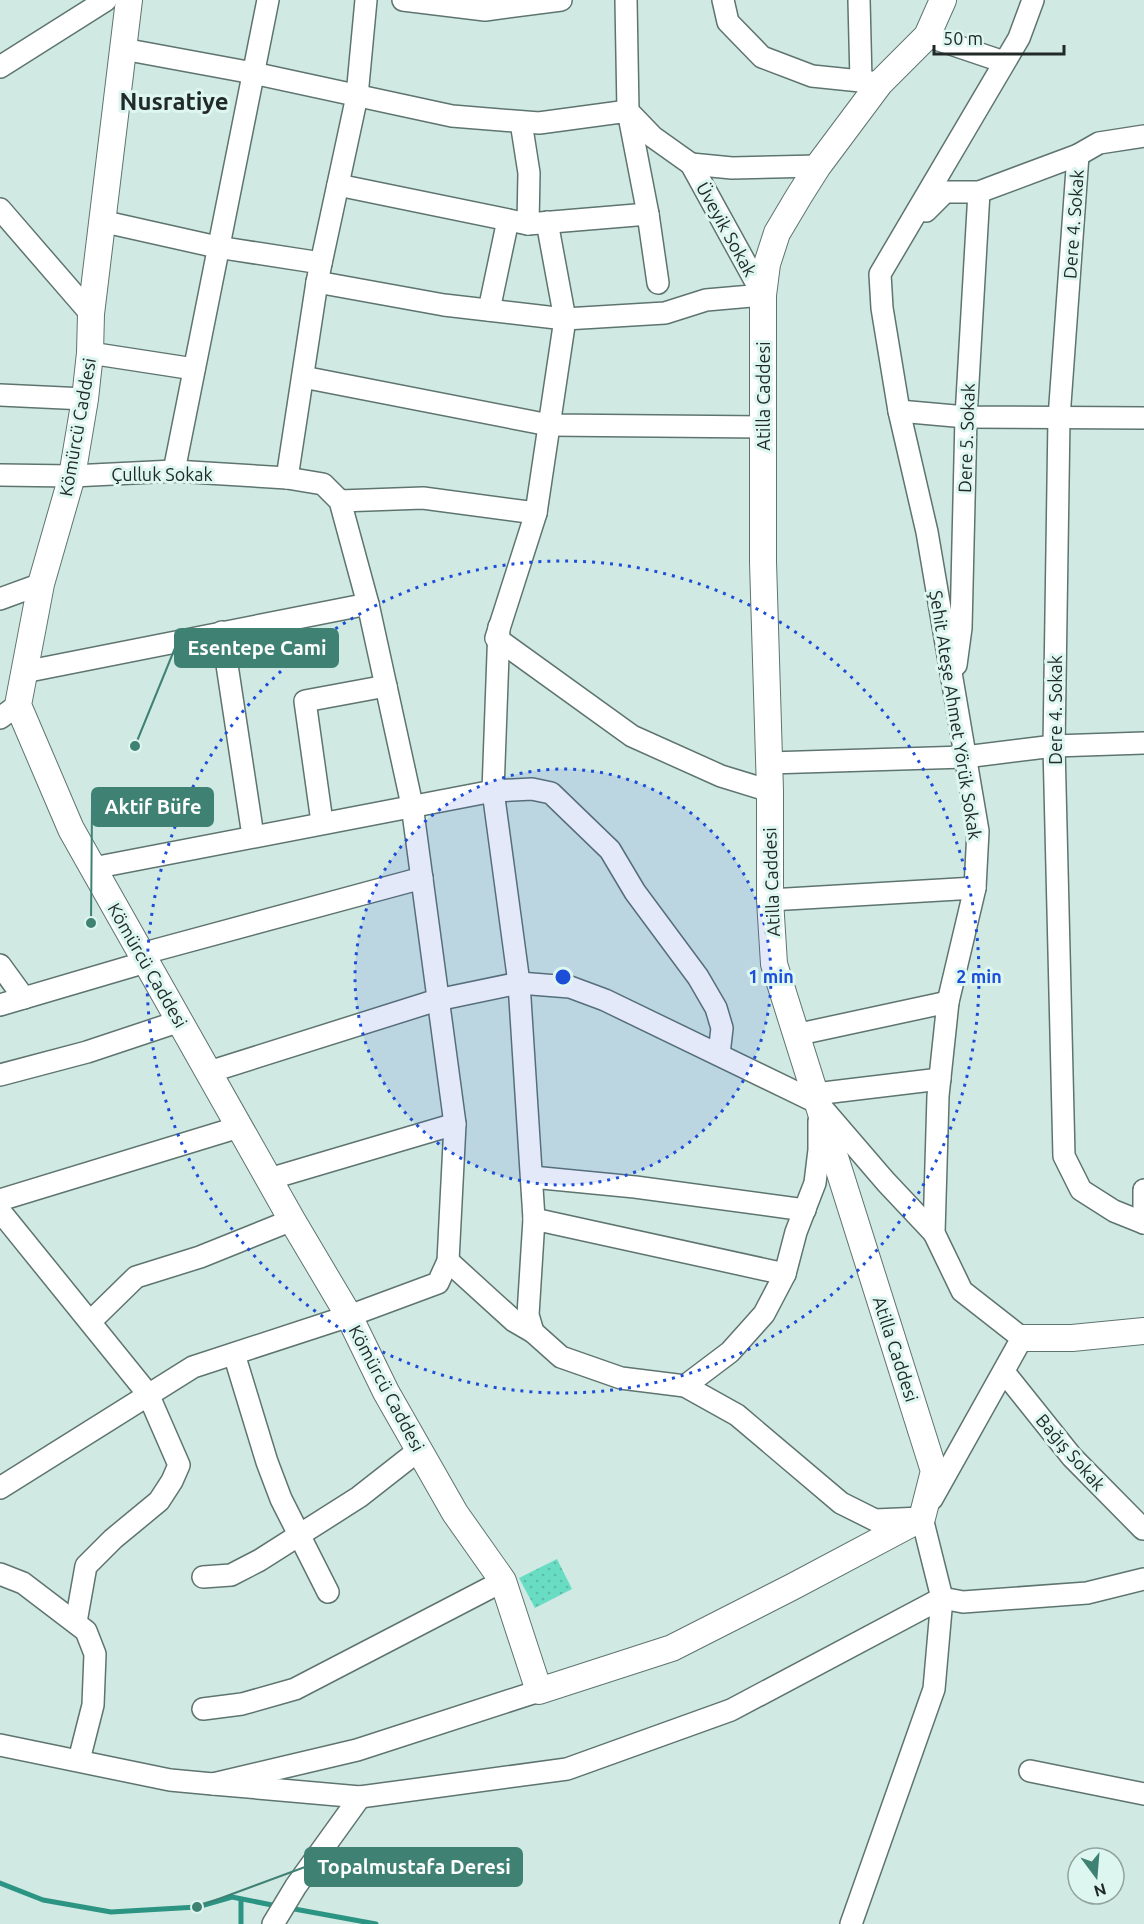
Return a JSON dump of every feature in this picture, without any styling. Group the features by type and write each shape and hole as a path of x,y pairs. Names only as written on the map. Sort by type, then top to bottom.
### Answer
{"street":[{"path":"0,67 106,0"},
{"name":"Kömürcü Caddesi","path":"129,0 101,221 85,399 72,476 41,584 24,672 9,711 71,829 292,1221 349,1316 386,1392 455,1513 503,1581 539,1691"},
{"path":"174,471 267,0"},
{"path":"287,478 319,272 357,96 366,0"},
{"path":"403,0 485,10 561,0"},
{"path":"626,0 628,111 648,214 658,283"},
{"path":"723,0 728,22 762,57 812,76 870,82 859,0"},
{"name":"Atilla Caddesi","path":"922,1518 934,1471 774,964 770,900 770,791 763,562 763,295 767,264 777,232 870,82 927,36 943,0"},
{"name":"Şehit Ateşe Ahmet Yörük Sokak","path":"1022,1338 962,1291 934,1233 940,1079 948,1002 975,888 978,831 927,531 899,411 882,308 880,274 1019,38 1033,0"},
{"path":"927,36 1004,62"},
{"path":"123,49 254,73 452,116 539,123 628,111"},
{"name":"Üveyik Sokak","path":"628,111 653,137 691,164 763,295"},
{"path":"521,123 529,172 528,222 565,319 536,513 499,633 493,791 519,983 534,1219 528,1315 533,1332"},
{"path":"900,239 945,192 979,192 1078,154 1100,143 1144,136"},
{"name":"Dere 4. Sokak","path":"1078,154 1059,418 1054,746 1064,1156 1081,1190 1114,1211 1144,1223"},
{"name":"Üveyik Sokak","path":"691,164 732,168 818,166"},
{"path":"338,185 528,222 648,214"},
{"name":"Dere 5. Sokak","path":"953,685 962,628 966,417 979,192"},
{"path":"0,209 91,314"},
{"path":"101,221 217,247 444,305 565,319 665,313 706,300 763,295"},
{"path":"489,310 528,222"},
{"path":"90,353 194,369"},
{"path":"303,377 549,425 764,427"},
{"path":"0,395 85,399"},
{"path":"899,411 966,417 1144,418"},
{"name":"Çulluk Sokak","path":"0,475 72,476 174,471 287,478 323,484 340,501"},
{"path":"0,1488 193,1367 349,1316 438,1283 448,1261 455,1124 412,805 368,604 340,501 423,498 536,513"},
{"path":"0,599 41,584"},
{"path":"24,672 368,604"},
{"path":"222,632 253,836"},
{"path":"499,633 632,736 721,776 770,791"},
{"path":"322,822 305,701 386,686"},
{"path":"769,763 965,756 1054,746 1144,743"},
{"path":"93,868 322,822 493,791 532,789 551,793 610,850 635,892 698,977 717,1008 722,1028 719,1054"},
{"path":"0,1005 144,958 422,878"},
{"path":"770,900 975,888"},
{"path":"0,965 24,998"},
{"path":"208,1072 437,1000 519,983 570,987 605,1000 817,1098 886,1182 934,1233"},
{"path":"795,1035 948,1002"},
{"path":"0,1075 87,1052 180,1021"},
{"path":"817,1098 940,1079"},
{"path":"684,1386 730,1352 764,1314 785,1274 815,1183 819,1150 817,1098"},
{"path":"269,1179 455,1124"},
{"path":"0,1200 239,1127"},
{"path":"532,1177 635,1186 805,1210"},
{"path":"1144,1190 1144,1223"},
{"path":"0,1211 148,1394 179,1465 159,1501 113,1539 86,1566 76,1622"},
{"path":"534,1219 785,1274"},
{"path":"91,1321 136,1277 200,1257 292,1221"},
{"path":"448,1261 514,1321 533,1332 561,1357 621,1378 684,1386 738,1415 841,1503 874,1520 922,1518"},
{"path":"213,1784 357,1750 672,1648 922,1518 1022,1338 1072,1338 1144,1331"},
{"path":"234,1354 267,1462 281,1499 328,1592"},
{"name":"Bağış Sokak","path":"1004,1372 1072,1457 1144,1527"},
{"path":"203,1576 231,1575 260,1560 359,1497 419,1450"},
{"path":"851,1924 934,1689 942,1598 922,1518"},
{"path":"0,1574 23,1583 86,1631 95,1654 93,1705 79,1760"},
{"path":"0,1744 170,1780 360,1797 567,1769 731,1710 942,1598 963,1602 1088,1593 1144,1579"},
{"path":"203,1709 242,1704 295,1689 503,1581"},
{"path":"1030,1771 1144,1794"},
{"path":"274,1922 296,1886 360,1797"}],"green space":[{"path":"557,1559 572,1589 535,1608 519,1578"}],"waterway":[{"path":"0,1883 43,1900 111,1912 197,1907 232,1897 277,1906"},
{"path":"241,1900 241,1924"},
{"path":"289,1908 376,1924"}],"place":[{"name":"Esentepe Cami","path":"135,746"},
{"name":"Aktif Büfe","path":"91,923"},
{"name":"Topalmustafa Deresi","path":"197,1907"}],"district":[{"name":"Nusratiye","path":"174,101"}]}
